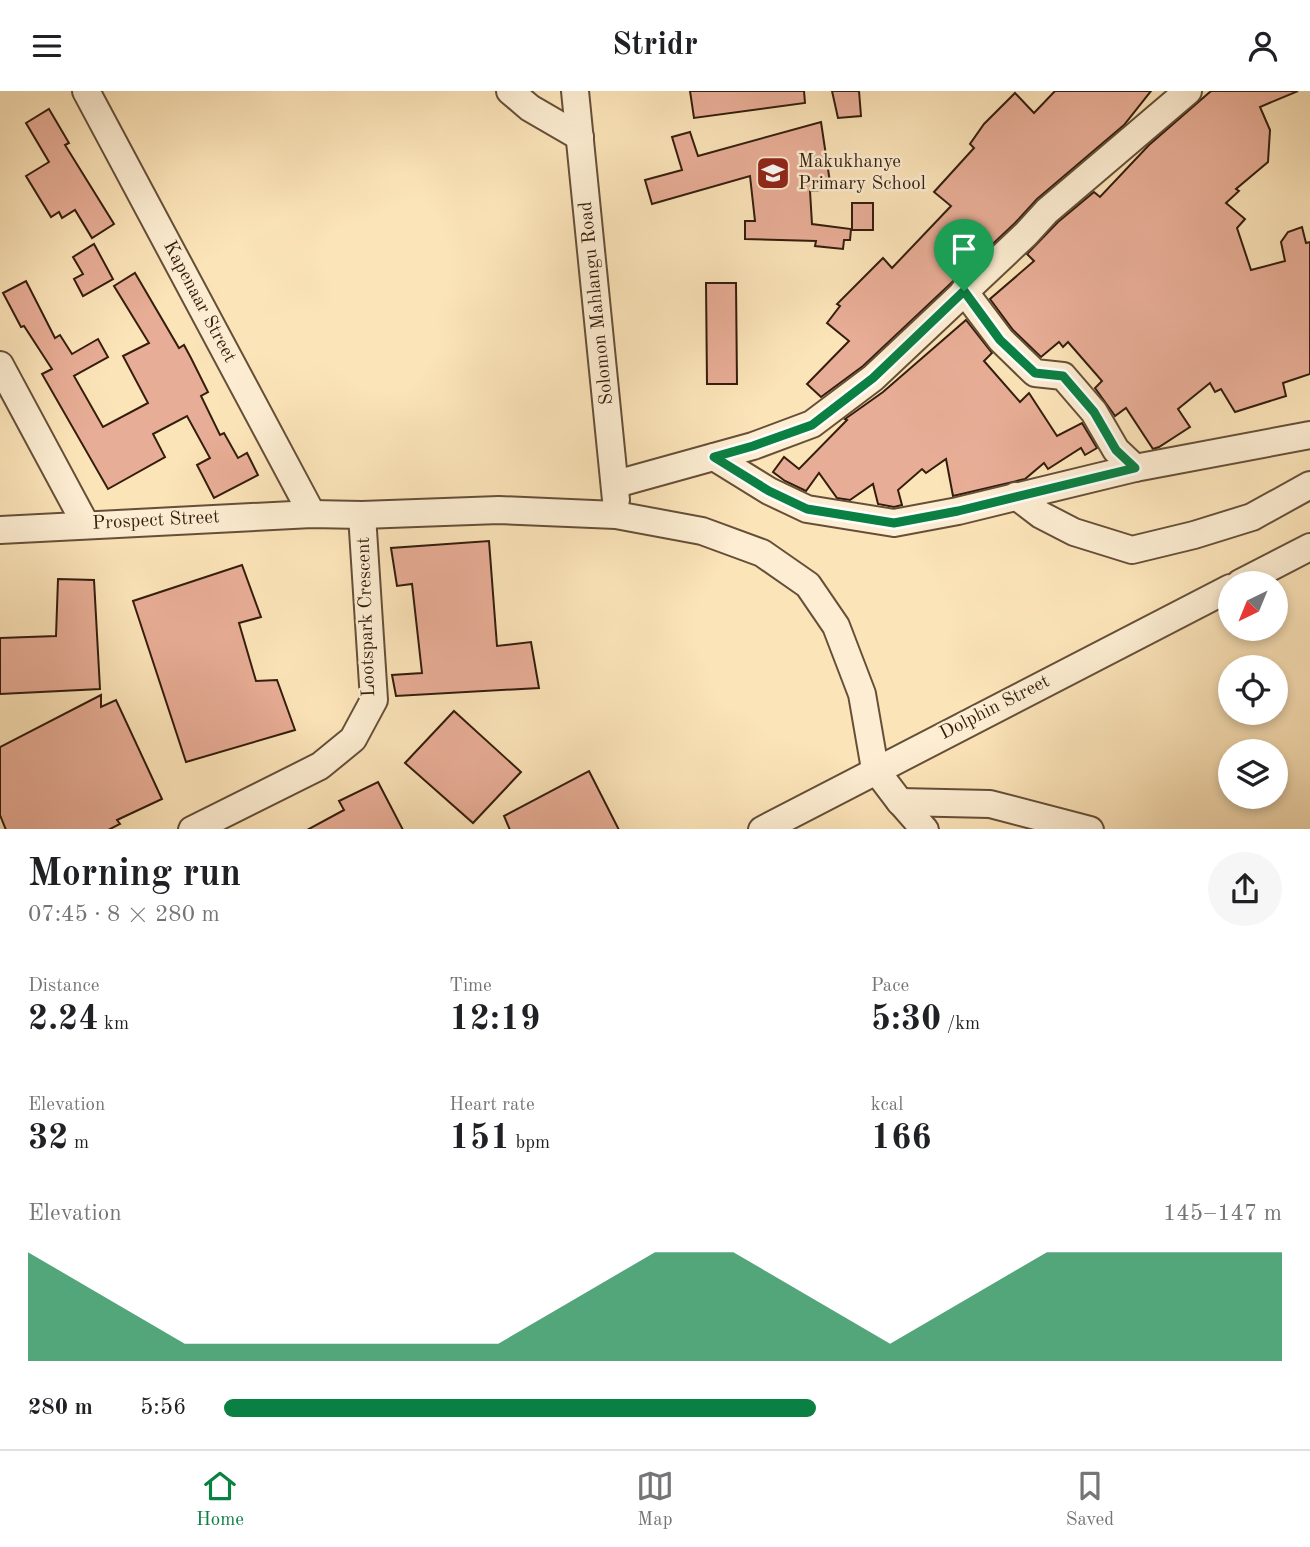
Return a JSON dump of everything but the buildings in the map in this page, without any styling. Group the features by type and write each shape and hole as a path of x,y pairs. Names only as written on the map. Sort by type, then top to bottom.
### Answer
{"street":[{"name":"Kapenaar Street","path":"86,91 312,514"},
{"path":"510,91 530,108 580,137"},
{"name":"Solomon Mahlangu Road","path":"575,91 616,484 616,515"},
{"path":"616,484 753,446 812,425 873,378 1026,235 1047,211 1188,91"},
{"path":"964,291 1000,340 1035,373 1063,376 1094,412 1116,450 1135,468"},
{"path":"0,365 86,525"},
{"path":"714,457 769,491 807,509 894,523 958,511 1135,468 1310,435"},
{"path":"1016,496 1041,515 1074,532 1132,550 1252,517 1310,485"},
{"name":"Prospect Street","path":"0,530 312,514 499,510 616,515 702,531 762,553 808,585 836,626 862,694 875,769"},
{"name":"Lootspark Crescent","path":"192,829 320,766 353,739 374,700 362,515"},
{"path":"1263,571 1310,547"},
{"name":"Dolphin Street","path":"762,829 1218,593"},
{"path":"875,769 925,829"},
{"path":"900,802 990,804 1090,829"}],"place":[{"name":"Makukhanye Primary School","path":"773,173"}],"route":[{"path":"964,291 1000,340 1035,373 1063,376 1094,412 1116,450 1135,468 958,511 894,523 807,509 769,491 714,457 812,425 873,378 964,291"}]}
